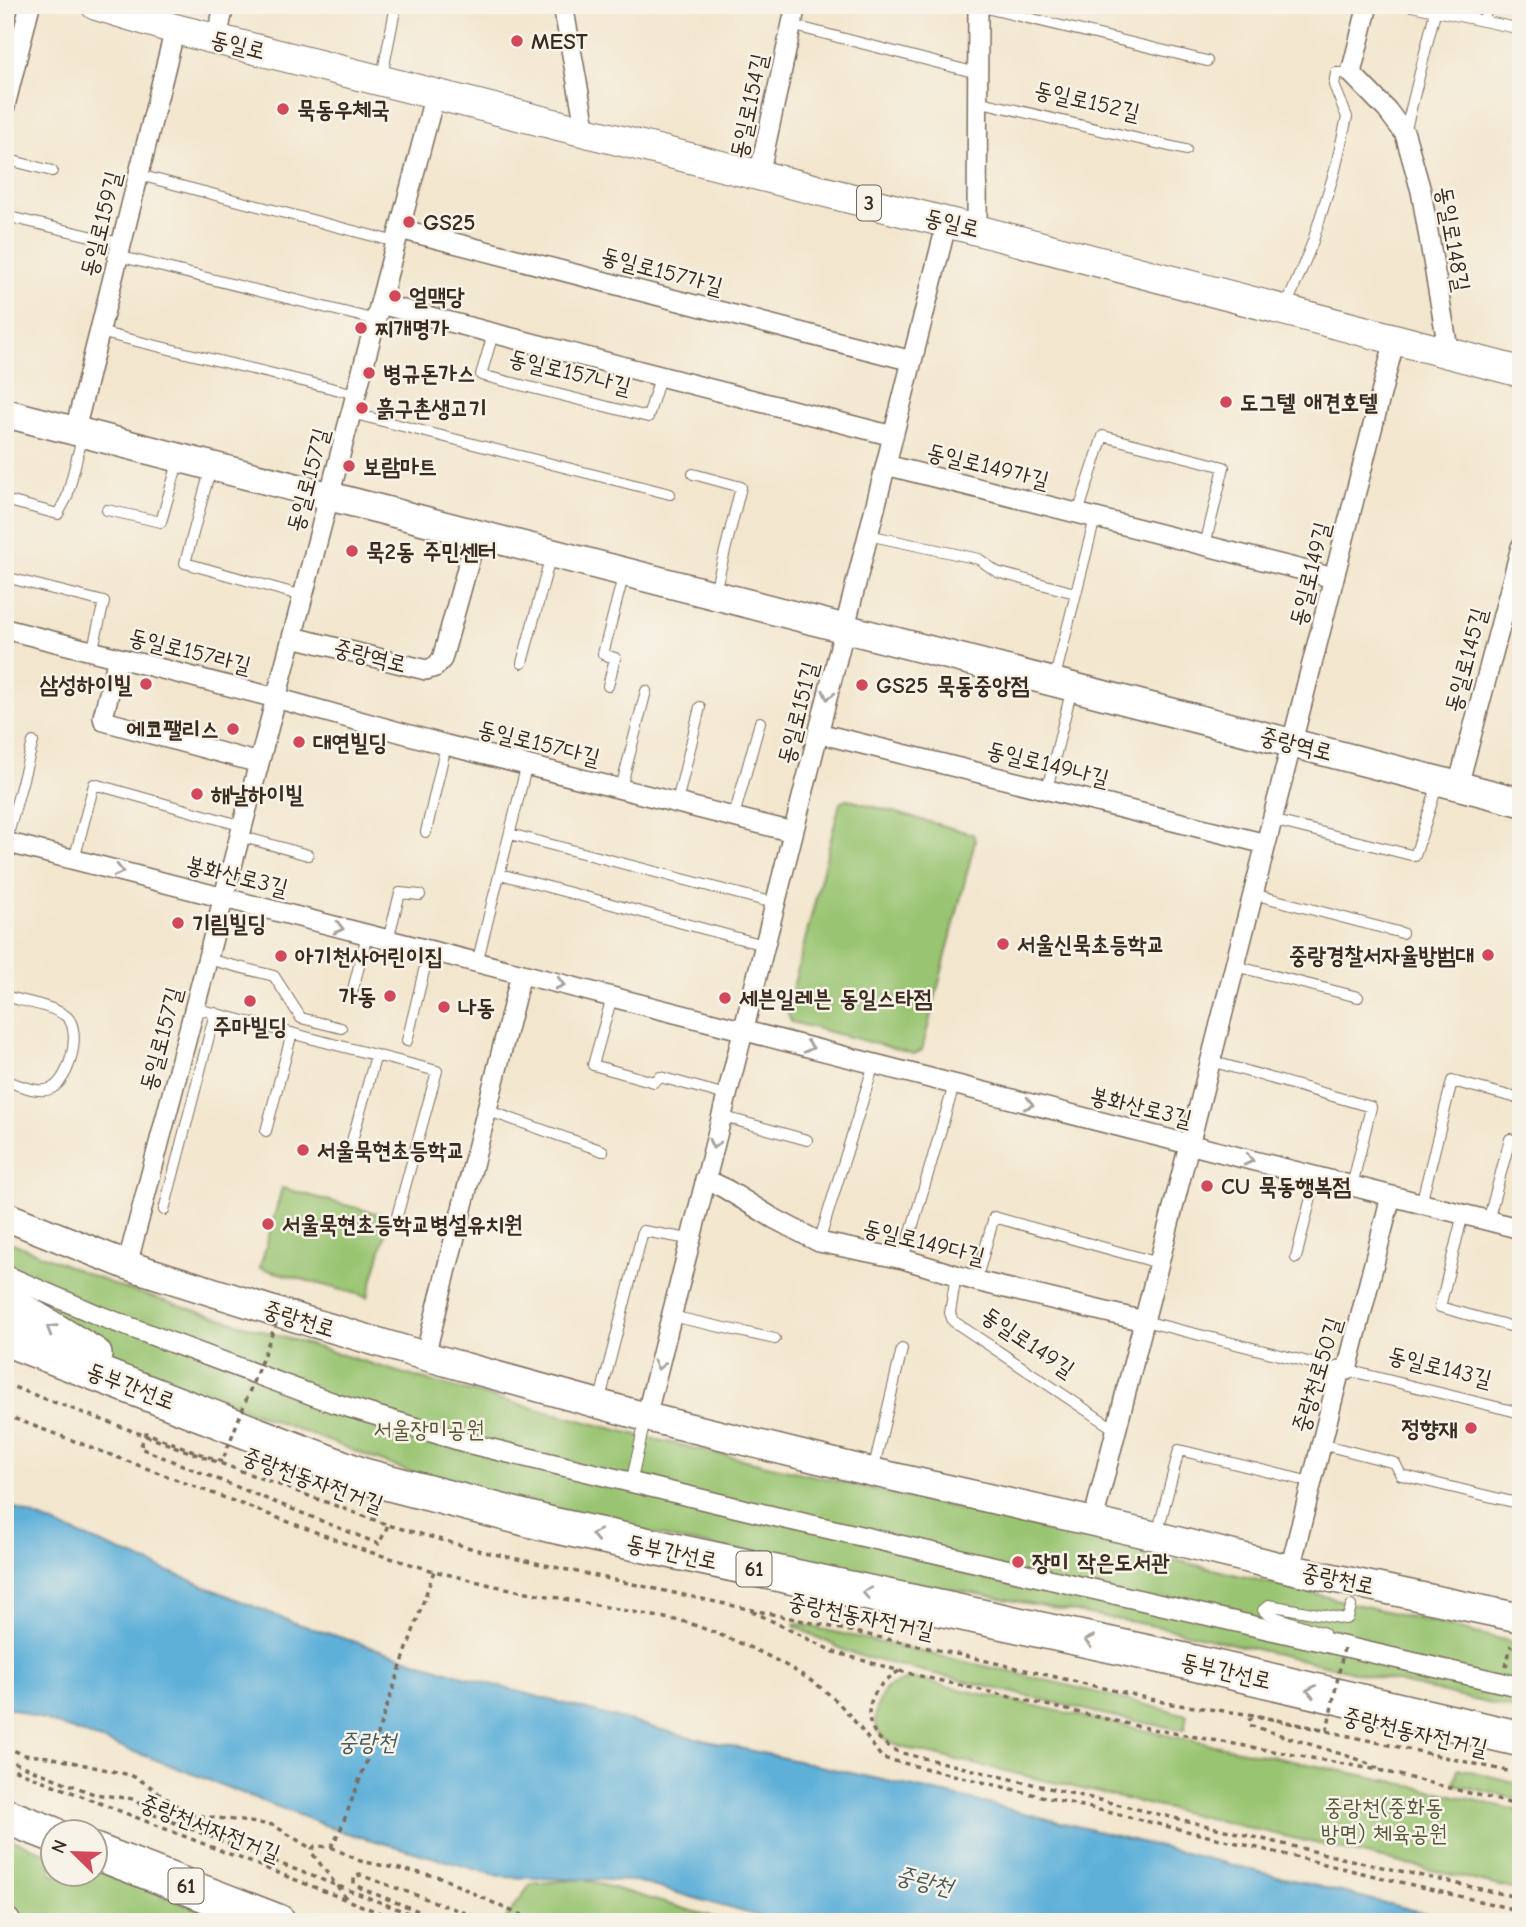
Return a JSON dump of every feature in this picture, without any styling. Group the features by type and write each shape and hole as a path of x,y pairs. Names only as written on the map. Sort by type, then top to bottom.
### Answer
{"highway":[{"path":"5,1301 172,1402"},
{"name":"동부간선로","path":"5,1338 363,1476 538,1521 1186,1661 1521,1739"},
{"path":"5,1816 38,1829"},
{"name":"61","path":"108,1856 278,1922"}],"main road":[{"name":"동일로","path":"96,5 175,29 947,222 1521,372"}],"street":[{"path":"5,106 30,5"},
{"path":"146,5 217,39 224,5"},
{"path":"563,5 586,132"},
{"path":"1351,74 1368,5"},
{"path":"977,230 978,6"},
{"name":"동일로154길","path":"759,175 794,10"},
{"name":"동일로159길","path":"79,431 98,332 175,29"},
{"name":"동일로148길","path":"1351,74 1387,110 1405,134 1421,191 1449,354"},
{"name":"동일로157길","path":"127,1265 435,94"},
{"name":"동일로151길","path":"646,1417 947,222"},
{"name":"동일로157가길","path":"398,236 912,361"},
{"name":"동일로157나길","path":"378,312 493,334 893,436"},
{"name":"동일로149길","path":"1093,1521 1395,340"},
{"name":"중랑역로","path":"5,413 1521,802"},
{"name":"동일로149가길","path":"886,465 1334,578"},
{"name":"중랑역로","path":"293,636 425,670 435,667 442,659 476,536"},
{"name":"동일로145길","path":"1448,783 1521,548"},
{"name":"동일로157라길","path":"5,629 276,698"},
{"path":"118,659 104,721 259,763"},
{"name":"동일로157다길","path":"276,698 446,746 793,832"},
{"name":"동일로149나길","path":"818,733 1266,844"},
{"name":"봉화산로3길","path":"5,842 1521,1229"},
{"path":"425,1356 521,974"},
{"name":"동일로149다길","path":"705,1179 819,1242 902,1259 976,1281 1144,1321"},
{"name":"중랑천로50길","path":"1290,1569 1321,1444 1391,1196"},
{"name":"중랑천로","path":"5,1216 127,1265 280,1313 646,1417 1290,1569 1520,1614"},
{"path":"5,1275 100,1315 381,1419 471,1444 1521,1687"}],"lane":[{"path":"381,80 396,5"},
{"path":"1407,5 1484,19 1521,29"},
{"path":"1484,19 1488,5"},
{"path":"978,6 1207,61"},
{"path":"794,10 976,73"},
{"name":"동일로148길","path":"1405,134 1435,12"},
{"path":"1284,311 1312,244 1335,170 1347,117 1334,85 1336,73 1351,74"},
{"name":"동일로152길","path":"977,101 1186,150"},
{"path":"5,159 52,171"},
{"path":"139,175 398,236"},
{"path":"5,216 119,249 378,312"},
{"name":"동일로157길","path":"98,332 670,494"},
{"name":"동일로157나길","path":"493,334 481,375 648,417 660,377"},
{"path":"5,500 58,514 67,497 79,431"},
{"path":"1047,789 1086,516 1103,436 1224,467 1205,545"},
{"path":"107,510 161,522 179,458"},
{"path":"211,467 185,563 303,596"},
{"path":"693,474 741,487 714,595"},
{"path":"868,535 979,559 997,572 1075,593"},
{"path":"522,663 551,554"},
{"path":"608,686 615,658 603,654 624,572"},
{"name":"동일로157라길","path":"5,577 104,602 92,652"},
{"name":"동일로157다길","path":"621,788 646,691"},
{"path":"677,802 700,707"},
{"path":"734,816 760,722"},
{"name":"봉화산로3길","path":"5,842 33,742"},
{"name":"동일로157다길","path":"426,832 446,746"},
{"path":"477,963 527,764"},
{"path":"1272,820 1415,856 1448,783"},
{"path":"74,860 94,784 309,855"},
{"path":"510,834 774,903"},
{"path":"500,874 764,945"},
{"path":"388,940 400,893 419,895"},
{"path":"1253,894 1402,933"},
{"path":"352,993 367,935"},
{"path":"407,1041 429,950"},
{"path":"207,959 274,976 301,1018 341,1028"},
{"path":"1235,966 1358,997"},
{"path":"5,996 54,1010 68,1017 75,1034 66,1076 51,1089 36,1090 5,1080"},
{"path":"612,997 593,1065 654,1082 660,1077 726,1095"},
{"path":"194,1007 437,1071 397,1216"},
{"path":"164,1210 215,1013"},
{"path":"266,1131 292,1033"},
{"path":"350,1149 376,1055"},
{"path":"1211,1061 1371,1107 1352,1186"},
{"path":"819,1242 873,1064"},
{"path":"1421,1204 1452,1081 1521,1099"},
{"path":"902,1259 954,1085"},
{"path":"486,1110 603,1150"},
{"path":"721,1116 807,1140"},
{"path":"1488,1221 1516,1140"},
{"path":"1296,1258 1316,1177"},
{"path":"1463,1214 1440,1307 1521,1329"},
{"name":"동일로149길","path":"976,1281 995,1217 1159,1264"},
{"path":"599,1403 643,1231 689,1239"},
{"name":"동일로149길","path":"956,1275 950,1313 953,1321 1116,1430"},
{"path":"670,1316 775,1339"},
{"path":"1144,1321 1344,1370"},
{"path":"872,1472 902,1349"},
{"name":"동일로143길","path":"1344,1370 1521,1413"},
{"path":"631,1483 646,1417"},
{"path":"1321,1444 1395,1463 1401,1475 1521,1504"},
{"path":"1156,1536 1179,1450 1311,1482"},
{"path":"1344,1648 1340,1639 1267,1614 1263,1610 1269,1605 1345,1619 1348,1618 1351,1606"}],"path":[{"path":"280,1313 222,1462 146,1433 140,1448 379,1544 388,1525"},
{"name":"중랑천동자전거길","path":"5,1384 388,1525 485,1552 961,1655 1172,1704 1254,1715 1521,1774"},
{"path":"5,1415 363,1550 434,1572 686,1622 733,1640 784,1666 831,1696 882,1758 1521,1911"},
{"path":"331,1847 340,1831 379,1732 434,1572"},
{"path":"750,1610 834,1652 899,1671 1141,1727 1383,1771 1521,1806"},
{"path":"1344,1648 1327,1730 1256,1716 1250,1719 1249,1725 1360,1760 1383,1771"},
{"path":"899,1671 875,1692 869,1712 874,1734 884,1745 898,1752 1521,1898"},
{"path":"5,1747 25,1755 49,1757 130,1774 183,1811 194,1815 273,1825 312,1849 312,1853 348,1900"},
{"path":"5,1759 94,1794 134,1799 152,1814 431,1922"},
{"name":"중랑천서자전거길","path":"5,1766 403,1922"},
{"path":"312,1849 315,1846 331,1847 360,1861 433,1875 519,1914 559,1922"},
{"path":"446,1922 365,1890 354,1884 354,1877 359,1875 485,1920 484,1922"}],"green space":[{"path":"846,799 973,834 975,841 922,1050 915,1054 791,1022 787,1011 840,803"},
{"path":"282,1188 390,1217 368,1297 260,1268"},
{"name":"서울장미공원","path":"5,1240 122,1288 418,1378 641,1436 1089,1539 1521,1644 1521,1711 1165,1628 673,1539 407,1471 120,1362 5,1294"},
{"path":"795,1623 1187,1715 1184,1730 1119,1718 864,1657 800,1629 794,1626"},
{"name":"중랑천(중화동 방면) 체육공원","path":"909,1678 1521,1811 1521,1891 901,1747 878,1730 877,1706 886,1688"},
{"path":"1458,1768 1521,1784 1521,1800 1454,1784"},
{"path":"5,1837 38,1850 38,1888 108,1888 108,1875 233,1922 5,1922"},
{"path":"582,1879 730,1922 503,1922 531,1884"}],"water":[{"name":"중랑천","path":"5,1504 292,1622 479,1681 681,1735 976,1801 1461,1922 779,1922 635,1881 503,1877 340,1831 154,1759 5,1706"}],"place":[{"name":"MEST","path":"517,41"},
{"name":"묵동우체국","path":"283,109"},
{"name":"GS25","path":"409,222"},
{"name":"얼맥당","path":"395,296"},
{"name":"찌개명가","path":"361,328"},
{"name":"병규돈가스","path":"369,373"},
{"name":"도그텔 애견호텔","path":"1226,402"},
{"name":"흙구촌생고기","path":"362,408"},
{"name":"보람마트","path":"349,466"},
{"name":"묵2동 주민센터","path":"352,551"},
{"name":"삼성하이빌","path":"146,684"},
{"name":"GS25 묵동중앙점","path":"862,685"},
{"name":"에코팰리스","path":"233,729"},
{"name":"대연빌딩","path":"299,742"},
{"name":"해날하이빌","path":"197,794"},
{"name":"기림빌딩","path":"178,923"},
{"name":"서울신묵초등학교","path":"1003,944"},
{"name":"중랑경찰서자율방범대","path":"1488,955"},
{"name":"아기천사어린이집","path":"281,956"},
{"name":"가동","path":"390,996"},
{"name":"세븐일레븐 동일스타점","path":"725,998"},
{"name":"주마빌딩","path":"250,1001"},
{"name":"나동","path":"444,1007"},
{"name":"서울묵현초등학교","path":"303,1150"},
{"name":"CU 묵동행복점","path":"1207,1186"},
{"name":"서울묵현초등학교병설유치원","path":"268,1224"},
{"name":"정향재","path":"1471,1428"},
{"name":"장미 작은도서관","path":"1018,1562"}]}
